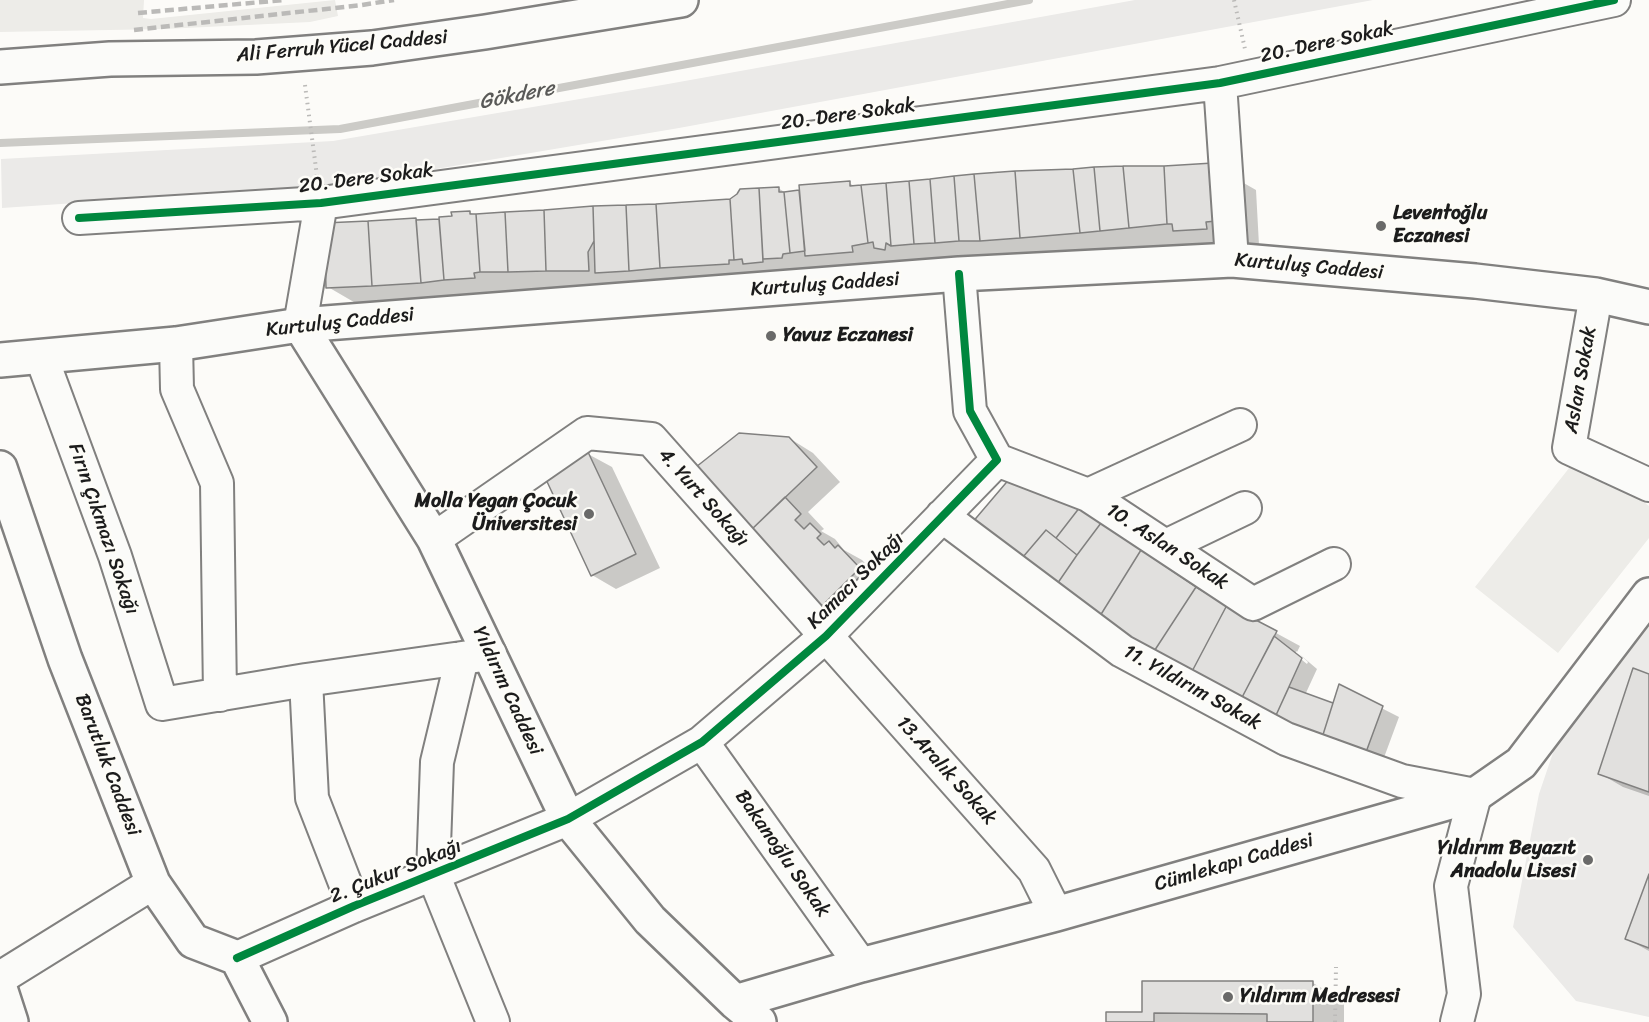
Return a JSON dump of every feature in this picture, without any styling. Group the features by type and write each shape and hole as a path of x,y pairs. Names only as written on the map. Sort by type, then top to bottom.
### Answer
{"main road":[{"name":"Ali Ferruh Yücel Caddesi","path":"0,67 110,59 256,57 372,48 681,0"},
{"name":"Kurtuluş Caddesi","path":"0,360 176,344 300,325 960,274 1232,260 1475,281 1596,296 1649,307"},
{"name":"Yıldırım Caddesi","path":"300,325 434,539 476,656 568,819 650,920 747,1012"},
{"name":"Barutluk Caddesi","path":"0,468 65,659 153,883 193,941 237,958"},
{"name":"Cümlekapı Caddesi","path":"747,1012 861,965 1056,914 1475,795 1521,763 1649,595"},
{"path":"237,958 270,1022"},
{"path":"0,988 11,1022"}],"street":[{"name":"20. Dere Sokak","path":"79,218 321,203 1220,83 1614,0"},
{"path":"1220,83 1232,260"},
{"path":"300,325 321,203"},
{"path":"960,274 970,411 997,460"},
{"name":"Aslan Sokak","path":"1596,296 1569,448 1649,485"},
{"path":"176,344 177,389 217,483 220,695 306,680 476,656 437,762 433,874 494,1022"},
{"name":"Fırın Çıkmazı Sokağı","path":"41,356 115,556 162,704 220,695"},
{"path":"1088,495 1240,425"},
{"name":"4. Yurt Sokağı","path":"434,539 587,433 651,439 826,636"},
{"name":"10. Aslan Sokak","path":"997,460 1088,495 1253,604 1334,564"},
{"name":"Kamacı Sokağı","path":"568,819 702,742 826,636 997,460"},
{"path":"1166,546 1245,508"},
{"name":"11. Yıldırım Sokak","path":"942,516 1122,651 1286,739 1402,781 1475,795"},
{"name":"13.Aralık Sokak","path":"826,636 1034,870 1056,914"},
{"path":"306,680 312,798 354,906"},
{"name":"Bakanoğlu Sokak","path":"702,742 861,965"},
{"path":"1457,1022 1464,993 1451,886 1475,795"},
{"name":"2. Çukur Sokağı","path":"237,958 354,906 568,819"},
{"path":"0,978 153,883"}],"path":[{"path":"1234,0 1251,76"},
{"path":"305,85 316,167"},
{"path":"1335,1022 1336,967"}],"shaded area":[{"path":"0,0 144,0 143,18 151,19 335,0 338,16 310,22 164,29 0,32"},
{"path":"1135,0 1373,0 679,128 341,185 2,208 1,159 333,141 668,84"},
{"path":"1581,453 1649,506 1649,538 1558,653 1475,587"},
{"name":"Yıldırım Beyazıt Anadolu Lisesi","path":"1649,618 1649,1017 1576,1001 1513,927 1539,794 1559,735"}],"building":[{"path":"1213,163 1216,221 1206,222 1207,229 1173,231 1172,224 1167,224 1164,166"},
{"path":"1123,166 1129,228 1100,231 1094,167"},
{"path":"1123,166 1164,166 1167,224 1129,228"},
{"path":"1094,167 1100,231 1080,233 1073,169"},
{"path":"1073,169 1080,233 1020,238 1015,171"},
{"path":"1015,171 1020,238 980,241 974,174"},
{"path":"974,174 980,241 959,241 954,176"},
{"path":"954,176 959,241 935,243 930,179"},
{"path":"930,179 935,243 914,244 909,181"},
{"path":"850,181 850,186 861,185 868,243 852,246 853,252 805,256 799,185"},
{"path":"909,181 914,244 891,246 886,183"},
{"path":"886,183 891,246 886,243 885,250 874,248 873,242 868,243 861,185"},
{"path":"779,187 779,192 784,192 790,253 783,254 782,258 763,259 759,188"},
{"path":"759,188 763,262 743,264 742,259 734,260 730,199 740,189"},
{"path":"799,190 805,251 790,253 784,192"},
{"path":"730,199 734,260 729,260 729,264 660,268 656,204"},
{"path":"656,204 660,268 629,271 626,205"},
{"path":"626,205 629,271 595,273 593,206"},
{"path":"593,206 594,241 588,252 589,271 546,271 544,210"},
{"path":"544,210 546,271 508,272 505,212"},
{"path":"470,211 470,214 476,214 480,272 474,273 475,278 444,280 439,217 452,216 451,212"},
{"path":"505,212 508,272 480,272 476,214"},
{"path":"416,218 421,283 372,286 368,221"},
{"path":"439,219 444,280 421,283 416,220"},
{"path":"368,221 372,286 326,288 324,223"},
{"path":"739,433 789,437 817,467 750,531 696,467"},
{"name":"Molla Yegan Çocuk Üniversitesi","path":"588,452 636,554 591,576 543,473"},
{"path":"1011,477 1080,507 1056,538 1046,530 1017,564 971,524"},
{"path":"785,497 801,514 795,520 804,529 810,523 821,534 817,538 824,545 829,541 835,548 838,545 860,568 822,606 750,531"},
{"path":"1080,507 1101,523 1077,555 1056,538"},
{"path":"1101,523 1141,550 1095,624 1053,590"},
{"path":"1046,530 1077,555 1053,590 1017,564"},
{"path":"1141,550 1196,587 1149,659 1095,624"},
{"path":"1196,587 1227,605 1188,679 1149,659"},
{"path":"1227,605 1277,631 1238,705 1188,679"},
{"path":"1274,636 1302,658 1272,724 1238,705"},
{"path":"1633,668 1649,674 1649,792 1598,774"},
{"path":"1339,684 1383,706 1362,763 1321,741"},
{"path":"1289,687 1333,703 1321,741 1272,724"},
{"path":"1649,874 1649,948 1625,939"},
{"name":"Yıldırım Medresesi","path":"1142,981 1313,981 1313,1022 1267,1022 1267,1014 1154,1013 1154,1022 1106,1022 1106,1012 1142,1012"}],"waterway":[{"name":"Gökdere","path":"0,143 340,129 1029,0"}],"railway":[{"path":"138,13 284,0"},
{"path":"134,30 394,0"}],"cycle path":[{"path":"79,218 321,203 1220,83 1614,0"},
{"path":"237,958 354,906 568,819 702,742 826,636 997,460 970,411 959,274"}],"place":[{"name":"Leventoğlu Eczanesi","path":"1381,226"},
{"name":"Yavuz Eczanesi","path":"771,336"},
{"name":"Molla Yegan Çocuk Üniversitesi","path":"589,514"},
{"name":"Yıldırım Beyazıt Anadolu Lisesi","path":"1588,860"},
{"name":"Yıldırım Medresesi","path":"1228,997"}]}
